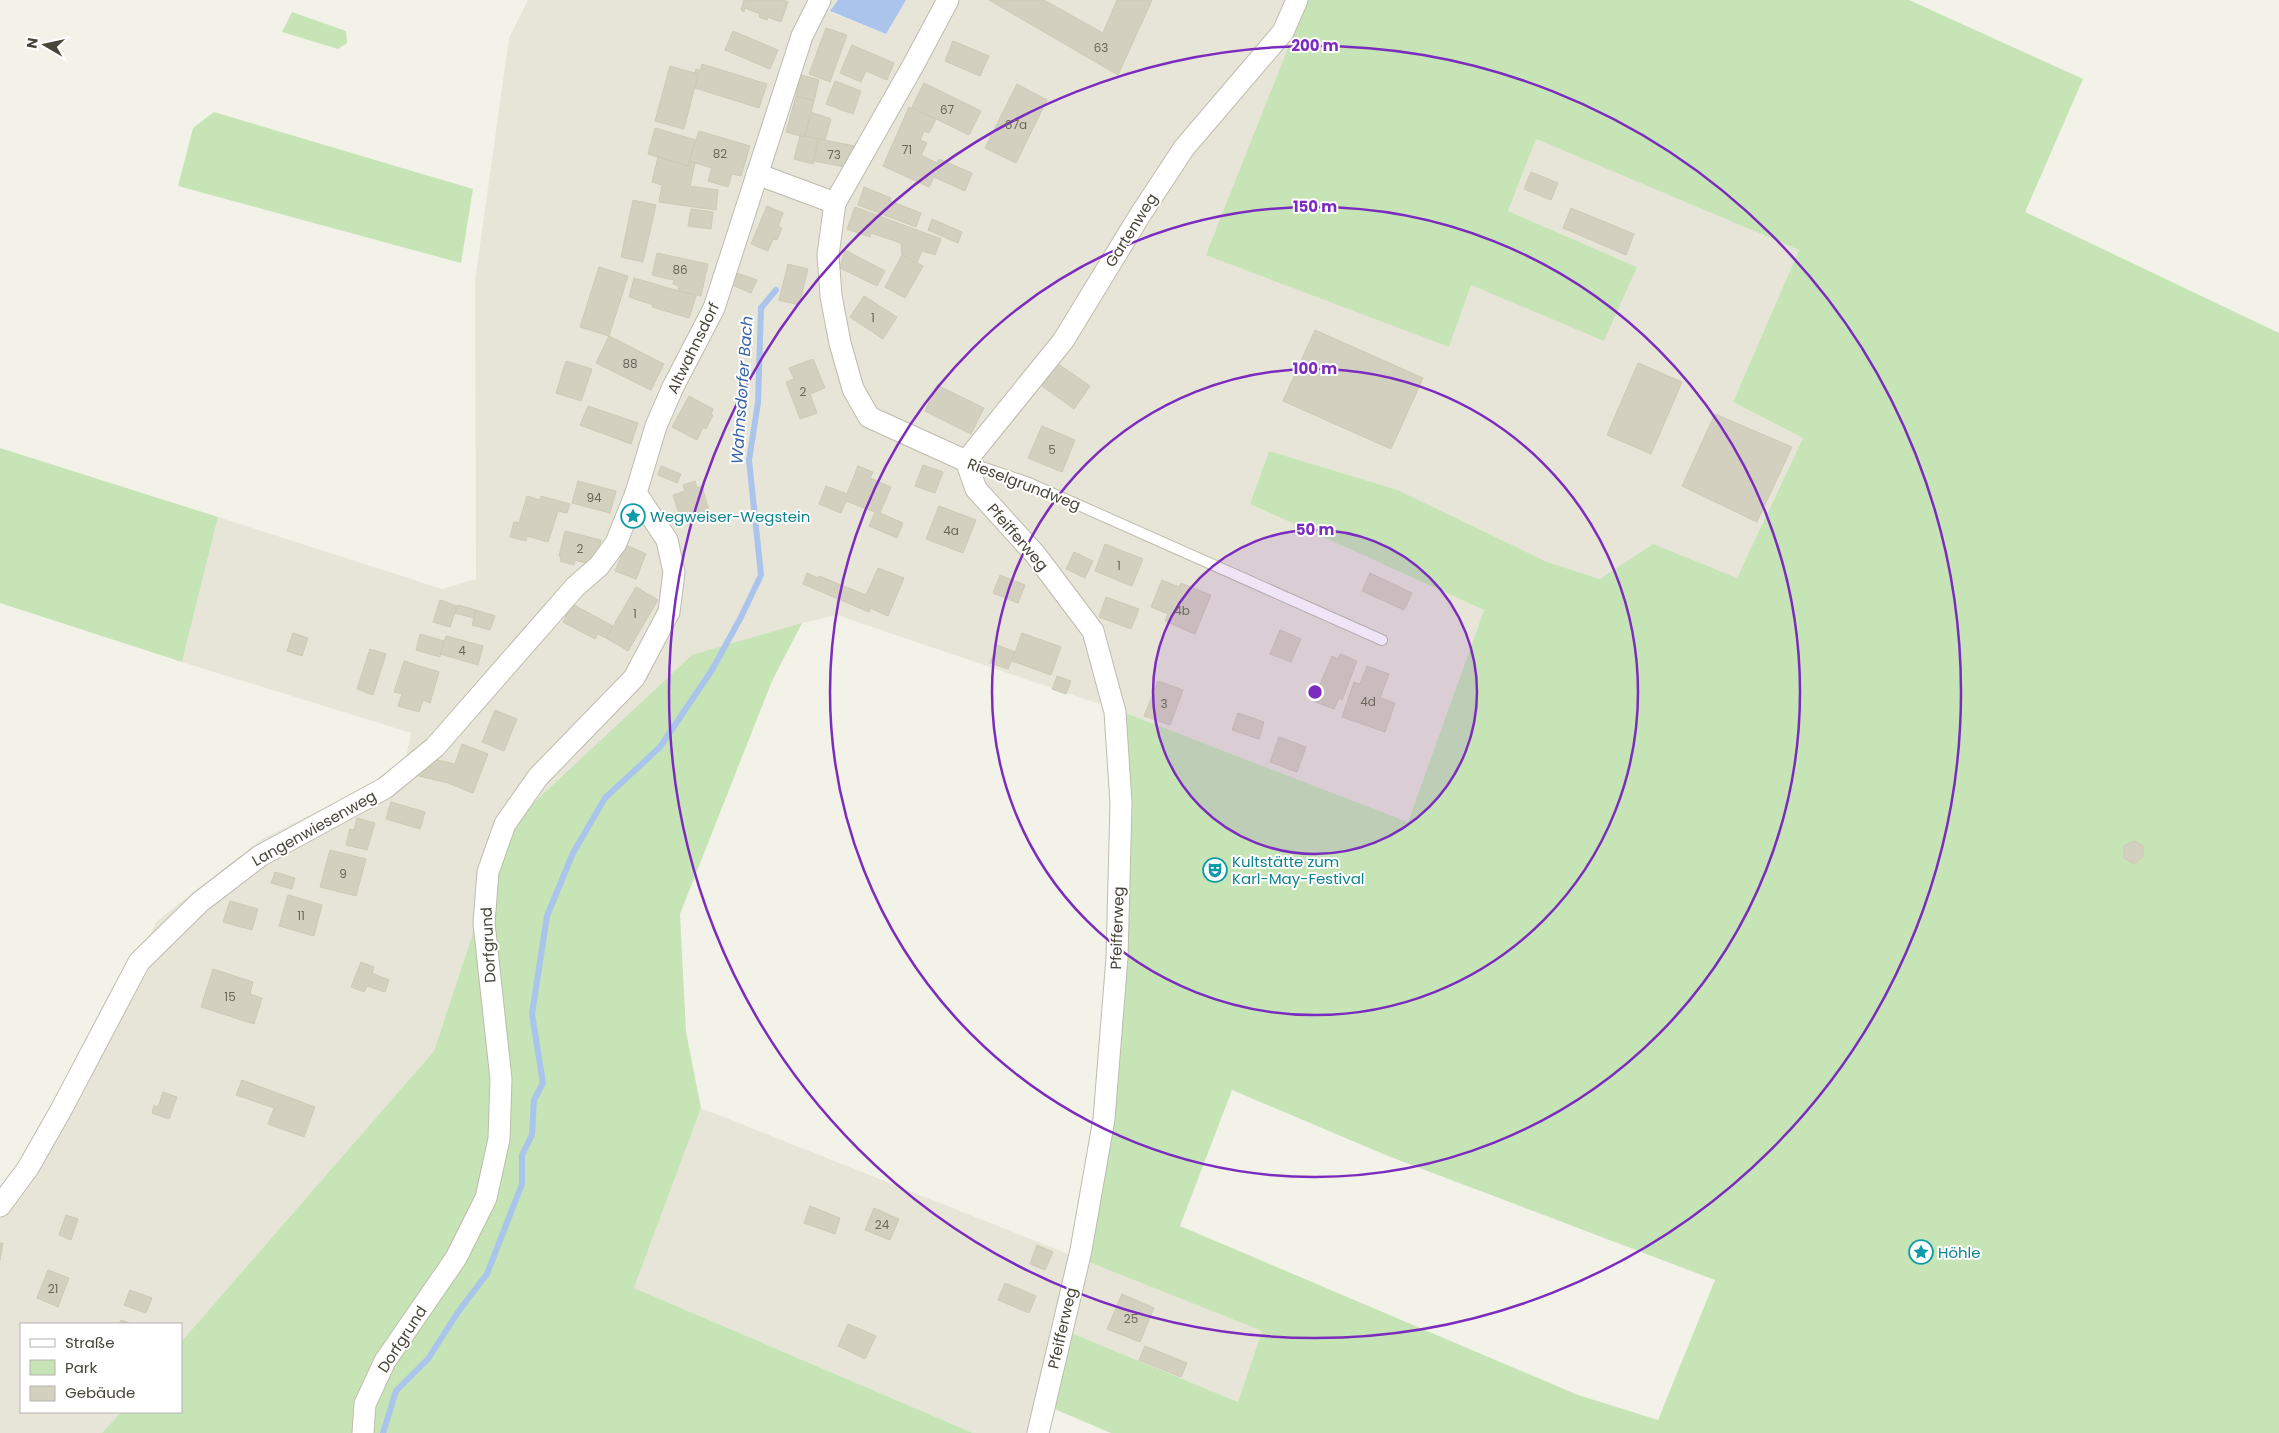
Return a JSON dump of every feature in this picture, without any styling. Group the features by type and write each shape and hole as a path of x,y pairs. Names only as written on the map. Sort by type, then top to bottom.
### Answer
{"street":[{"name":"Altwahnsdorf","path":"636,493 656,426 673,387 714,308 802,36 820,0"},
{"path":"757,174 835,203 948,0"},
{"name":"Gartenweg","path":"966,462 1063,341 1140,215 1184,148 1283,32 1297,0"},
{"name":"Rieselgrundweg","path":"835,203 828,255 831,296 853,389 869,417 966,462"},
{"name":"Pfeifferweg","path":"966,462 976,489 1036,554 1093,631 1115,712 1121,803 1117,958 1104,1119 1081,1250 1038,1433"},
{"name":"Langenwiesenweg","path":"0,1206 28,1168 140,962 200,902 260,856 385,788 435,747 570,593 599,566 616,543 636,493"},
{"name":"Dorfgrund","path":"362,1433 365,1404 385,1361 456,1258 486,1198 499,1139 501,1079 484,923 488,872 502,832 505,824 538,777 634,678 669,612 674,572 666,540 636,493"}],"lane":[{"name":"Rieselgrundweg","path":"966,462 1037,487 1382,640"}],"shaded area":[{"path":"528,0 838,0 830,12 886,34 906,0 1307,0 1449,346 1471,285 1604,340 1637,267 1508,211 1536,139 1799,250 1733,402 1803,438 1737,579 1653,544 1601,579 1547,562 1398,490 1269,451 1250,504 1484,610 1408,822 1123,712 837,615 802,623 508,827 434,1051 182,1341 182,1323 20,1323 20,1413 120,1413 102,1433 0,1433 0,1194 27,1172 157,921 262,839 404,768 411,733 182,662 218,517 442,589 476,579 475,281 509,38"},
{"path":"701,1108 1262,1331 1238,1402 1069,1332 1046,1433 973,1433 634,1288"}],"green space":[{"path":"1307,0 1909,0 2083,79 2025,212 2279,333 2279,1433 1111,1433 1052,1408 1069,1332 1238,1402 1262,1331 1086,1261 1101,1192 1121,1045 1125,984 1130,773 1123,712 1408,822 1484,610 1250,504 1269,451 1398,490 1547,562 1600,579 1653,544 1737,578 1803,438 1733,402 1799,250 1536,139 1508,211 1637,267 1604,341 1471,285 1449,347 1206,255","holes":["1232,1090 1388,1156 1715,1280 1658,1420 1578,1395 1180,1226"]},
{"path":"292,12 346,31 347,43 338,49 282,32"},
{"path":"214,112 473,189 461,263 178,186 193,128"},
{"path":"0,448 218,517 182,662 0,603"},
{"path":"802,623 772,681 680,914 686,1032 701,1108 634,1288 973,1433 102,1433 120,1413 182,1413 182,1341 434,1051 508,827 692,655"}],"water":[{"path":"838,0 906,0 886,34 830,11"}],"building":[{"path":"744,0 783,0 788,2 781,22 768,17 767,20 759,17 760,14 745,8 744,12 741,10"},
{"path":"989,0 1044,0 1103,33 1117,0 1152,0 1118,75"},
{"path":"826,28 847,35 830,82 809,74"},
{"path":"733,31 778,50 770,69 725,50"},
{"path":"953,41 989,56 980,76 945,61"},
{"path":"852,45 894,63 887,80 866,71 861,82 840,73"},
{"path":"702,64 767,84 759,108 695,88 698,74 695,73 696,69 700,71"},
{"path":"670,66 698,74 684,129 655,121"},
{"path":"801,75 819,80 814,101 796,96"},
{"path":"835,81 861,91 853,114 826,104"},
{"path":"924,83 981,111 969,135 912,107"},
{"path":"1017,84 1047,100 1016,163 985,148"},
{"path":"796,96 814,101 804,137 786,132"},
{"path":"909,107 936,119 929,133 924,131 920,140 927,143 921,155 937,163 939,159 972,173 965,191 934,177 929,187 883,166"},
{"path":"811,112 831,119 825,140 805,136"},
{"path":"655,128 696,140 688,166 648,154"},
{"path":"699,131 750,146 741,176 732,174 728,187 708,181 712,168 689,161"},
{"path":"800,136 818,139 813,164 794,159"},
{"path":"819,139 855,146 850,168 814,161"},
{"path":"658,157 688,166 689,161 695,163 690,186 718,190 716,210 659,202 662,185 652,182"},
{"path":"1531,172 1558,183 1551,200 1524,189"},
{"path":"864,187 891,198 890,201 921,213 916,227 858,205"},
{"path":"633,200 656,205 643,262 621,257"},
{"path":"767,206 783,213 778,226 782,228 777,240 773,239 768,251 751,244"},
{"path":"855,207 941,239 935,255 922,251 917,263 902,255 901,243 871,233 870,237 847,229"},
{"path":"1571,208 1634,234 1626,255 1563,228"},
{"path":"691,209 713,212 711,229 688,226"},
{"path":"932,219 962,232 958,243 928,230"},
{"path":"845,250 885,271 877,286 840,268"},
{"path":"657,253 708,264 701,296 678,291 679,286 673,284 674,280 652,275"},
{"path":"902,255 923,266 905,298 885,287"},
{"path":"788,264 808,269 799,305 779,300"},
{"path":"599,267 628,276 609,336 580,327"},
{"path":"737,273 757,280 751,293 732,285"},
{"path":"634,278 696,296 689,318 652,307 653,305 629,297"},
{"path":"864,296 897,317 883,339 850,317"},
{"path":"1315,330 1423,378 1391,449 1283,401"},
{"path":"609,336 664,364 651,390 596,363"},
{"path":"813,359 825,388 810,394 817,413 800,419 786,382 794,379 789,368"},
{"path":"566,361 592,369 581,401 556,393"},
{"path":"1054,361 1090,386 1074,409 1038,383"},
{"path":"1638,363 1682,382 1651,454 1607,435"},
{"path":"937,385 984,408 971,434 925,411"},
{"path":"689,396 713,409 711,414 713,415 706,429 703,427 697,440 672,427"},
{"path":"588,406 638,423 631,444 580,425"},
{"path":"1715,414 1792,447 1757,522 1682,486"},
{"path":"1042,426 1075,440 1062,472 1028,458"},
{"path":"923,465 943,472 935,493 915,486"},
{"path":"661,466 681,474 677,483 658,475"},
{"path":"858,466 873,472 870,478 891,487 880,513 903,523 897,538 869,526 875,512 846,501 841,513 819,504 826,486 847,494"},
{"path":"578,481 616,491 610,513 572,503"},
{"path":"695,481 697,488 702,486 709,511 681,520 673,495 685,491 683,485"},
{"path":"527,496 540,500 541,496 570,504 567,513 558,511 548,542 527,536 526,541 510,537 514,522 519,523"},
{"path":"939,506 976,520 963,553 926,539"},
{"path":"565,531 601,540 596,558 589,564 575,560 574,565 560,561 561,557 559,556"},
{"path":"1105,544 1143,559 1132,586 1095,571"},
{"path":"626,545 646,554 636,579 615,571"},
{"path":"1074,552 1093,561 1085,578 1066,569"},
{"path":"878,568 904,578 888,616 870,608 869,612 803,584 807,573 866,595"},
{"path":"1370,573 1412,593 1404,610 1362,591"},
{"path":"1000,575 1025,585 1018,603 993,593"},
{"path":"1162,580 1179,587 1181,583 1211,595 1195,634 1165,621 1168,614 1151,607"},
{"path":"636,587 658,600 628,651 606,638"},
{"path":"1106,597 1139,609 1131,629 1099,617"},
{"path":"440,600 457,606 450,627 433,622"},
{"path":"572,604 613,626 606,638 598,634 595,639 563,622"},
{"path":"458,605 476,610 474,618 455,613"},
{"path":"476,610 495,616 490,630 472,625"},
{"path":"1280,630 1301,639 1291,662 1270,654"},
{"path":"293,633 308,638 302,656 287,651"},
{"path":"1022,633 1061,647 1051,675 1012,661"},
{"path":"420,634 444,641 440,657 416,650"},
{"path":"446,636 483,646 478,665 440,654"},
{"path":"997,645 1015,652 1008,669 990,663"},
{"path":"370,649 386,654 373,695 357,689"},
{"path":"1340,654 1357,661 1342,700 1339,698 1334,709 1313,701 1332,656 1338,659"},
{"path":"404,661 439,672 430,703 423,700 419,712 398,706 402,694 394,692"},
{"path":"1367,666 1389,674 1380,698 1395,703 1385,732 1342,717 1354,682 1360,684"},
{"path":"1057,676 1071,681 1066,694 1052,689"},
{"path":"1158,681 1183,690 1170,725 1144,716"},
{"path":"495,710 517,719 504,751 482,742"},
{"path":"1238,713 1264,722 1259,739 1232,730"},
{"path":"1279,737 1306,747 1297,772 1270,762"},
{"path":"462,744 488,754 473,793 448,783 415,775 433,759 455,764"},
{"path":"391,802 425,812 420,829 386,819"},
{"path":"357,818 375,823 367,850 346,845 350,829 354,830"},
{"path":"2134,841 2143,846 2143,857 2134,864 2124,858 2124,846"},
{"path":"330,850 366,859 356,896 320,887"},
{"path":"275,872 295,878 292,889 271,883"},
{"path":"288,895 322,905 314,936 279,926"},
{"path":"230,901 258,909 252,930 223,922"},
{"path":"361,962 374,967 372,973 389,980 385,992 367,986 364,992 351,987"},
{"path":"213,969 253,982 250,994 262,998 254,1024 201,1007"},
{"path":"242,1080 315,1107 304,1137 268,1124 274,1108 236,1095"},
{"path":"163,1092 177,1097 169,1119 152,1113 154,1105 158,1107"},
{"path":"810,1206 840,1218 835,1234 804,1223"},
{"path":"874,1208 899,1219 890,1240 865,1230"},
{"path":"66,1215 78,1219 71,1240 59,1235"},
{"path":"0,1243 3,1243 0,1260"},
{"path":"1037,1245 1053,1252 1045,1270 1030,1264"},
{"path":"48,1270 69,1278 58,1307 37,1298"},
{"path":"1005,1283 1036,1296 1029,1313 998,1300"},
{"path":"130,1290 152,1298 146,1313 124,1305"},
{"path":"1122,1294 1154,1308 1140,1342 1107,1329"},
{"path":"848,1324 876,1336 865,1359 838,1346"},
{"path":"1145,1346 1187,1363 1181,1377 1139,1360"}],"waterway":[{"name":"Wahnsdorfer Bach","path":"383,1433 396,1391 428,1359 458,1312 487,1274 522,1184 522,1155 532,1135 534,1100 543,1083 532,1014 547,916 573,853 605,798 660,747 712,670 761,575 749,460 758,403 761,308 776,290"}],"place":[{"name":"Wegweiser-Wegstein","path":"633,516"},
{"name":"Kultstätte zum Karl-May-Festival","path":"1215,870"},
{"name":"Höhle","path":"1921,1252"}]}
